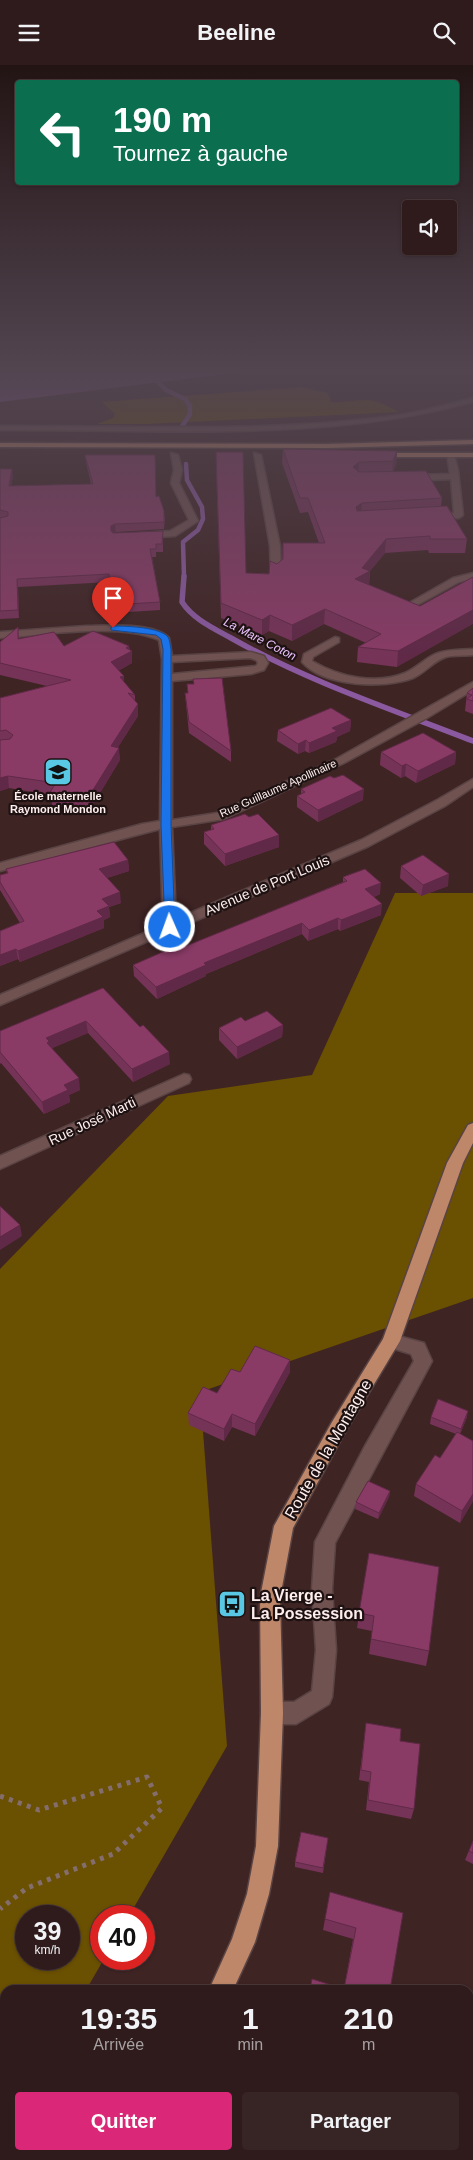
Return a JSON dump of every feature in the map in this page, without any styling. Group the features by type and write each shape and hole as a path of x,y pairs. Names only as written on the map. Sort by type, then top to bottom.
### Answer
{"main road":[{"name":"Route de la Montagne","path":"224,1985 243,1942 258,1894 268,1846 272,1713 270,1598 284,1526 338,1428 391,1341 455,1163 473,1129"}],"street":[{"path":"135,536 172,534 194,521 175,483 178,469"},
{"path":"260,469 275,546 276,574"},
{"path":"420,518 459,515 453,469"},
{"path":"396,479 454,476"},
{"path":"407,607 456,580 473,576"},
{"path":"0,635 113,628 150,631 164,638 167,659 166,825 170,927"},
{"path":"334,640 308,656 307,662 328,674 374,681 397,680 412,674 438,657 454,652 473,652"},
{"path":"167,659 252,655 260,658 263,663 260,668 251,671 167,678"},
{"name":"Rue Guillaume Apollinaire","path":"0,867 146,827 220,815 340,761 423,716 473,685"},
{"name":"Avenue de Port Louis","path":"0,1000 365,843 441,803 473,782"},
{"name":"Rue José Marti","path":"0,1163 184,1079"},
{"path":"272,1713 296,1713 322,1697 326,1649 322,1589 325,1542 372,1452 424,1361 418,1348 391,1341"}],"path":[{"path":"0,1796 39,1810 148,1777 162,1808 113,1854 27,1888 0,1909"}],"shaded area":[{"path":"395,893 473,893 473,1298 200,1392 227,1746 135,1905 90,1905 90,1970 98,1970 89,1985 0,1985 0,1269 168,1096 312,1075"}],"building":[{"path":"0,469 12,469 9,486 93,484 89,469 155,469 156,497 159,496 164,511 164,522 115,524 111,526 111,531 113,533 163,531 162,544 156,544 156,549 150,549 160,602 112,605 109,574 17,579 18,610 0,611 0,518 8,516 8,512 0,510"},
{"path":"217,469 243,469 246,573 269,574 270,561 277,564 283,559 283,543 325,543 308,498 300,498 290,469 355,469 359,472 426,471 442,498 362,503 356,507 357,511 447,506 467,539 430,539 430,536 386,539 362,568 370,571 355,579 420,606 473,577 473,610 398,651 358,647 381,634 325,609 292,625 270,615 262,620 221,603"},
{"path":"18,627 18,639 54,632 64,646 93,631 129,646 126,648 132,651 111,662 124,676 120,677 135,695 128,693 138,704 111,746 119,748 88,798 50,792 56,783 8,776 0,778 0,740 10,739 13,735 6,730 0,731 0,698 71,680 0,663 0,642"},
{"path":"222,678 231,751 189,722 185,693 188,693 187,684 194,684 193,679"},
{"path":"473,688 473,701 467,699 472,695 467,693"},
{"path":"331,708 351,720 332,728 337,731 309,743 306,740 298,744 278,730"},
{"path":"423,733 456,752 418,771 406,764 402,766 381,752"},
{"path":"343,775 364,789 318,810 297,796 305,792 301,789 330,776 334,778"},
{"path":"245,814 249,817 258,814 279,835 225,854 204,832 214,829 211,825"},
{"path":"114,842 128,860 99,869 120,892 102,899 109,906 97,911 103,917 18,951 16,949 0,955 0,931 24,921 0,882 0,875 8,873 6,869"},
{"path":"423,855 449,874 423,885 401,866"},
{"path":"365,869 381,883 365,889 382,904 341,920 338,918 309,930 302,923 204,963 206,965 156,987 133,965 183,943 186,946 347,881 343,877"},
{"path":"103,988 140,1027 143,1025 169,1052 132,1069 86,1021 46,1038 49,1041 47,1043 79,1078 64,1085 68,1090 42,1102 0,1052 0,1031"},
{"path":"267,1011 283,1025 237,1047 219,1028 241,1017 245,1021"},
{"path":"0,1206 20,1225 0,1237"},
{"path":"255,1346 290,1360 255,1424 232,1414 224,1429 188,1413 203,1387 217,1393 231,1369 240,1372"},
{"path":"438,1399 468,1411 461,1429 431,1417"},
{"path":"457,1432 473,1441 473,1494 462,1511 416,1484 435,1455 440,1458"},
{"path":"368,1481 390,1491 379,1513 356,1502"},
{"path":"369,1553 439,1567 429,1651 371,1639 374,1616 359,1613"},
{"path":"366,1723 401,1729 400,1741 420,1744 414,1809 368,1800 371,1772 361,1770"},
{"path":"301,1832 328,1838 323,1868 295,1862"},
{"path":"473,1841 473,1853 469,1851"},
{"path":"330,1892 403,1913 391,1985 345,1985 356,1928 325,1919"},
{"path":"312,1979 331,1985 311,1985"}],"waterway":[{"name":"La Mare Coton","path":"184,576 183,542 198,530 203,519 202,507 187,480 186,469"},
{"name":"La Mare Coton","path":"184,576 182,602 192,613 210,627 289,668 380,706 473,741"}],"place":[{"name":"École maternelle Raymond Mondon","path":"58,772"},
{"name":"La Vierge - La Possession","path":"232,1604"}],"route":[{"path":"113,628 158,633 164,638 167,649 166,825 170,927"}]}
